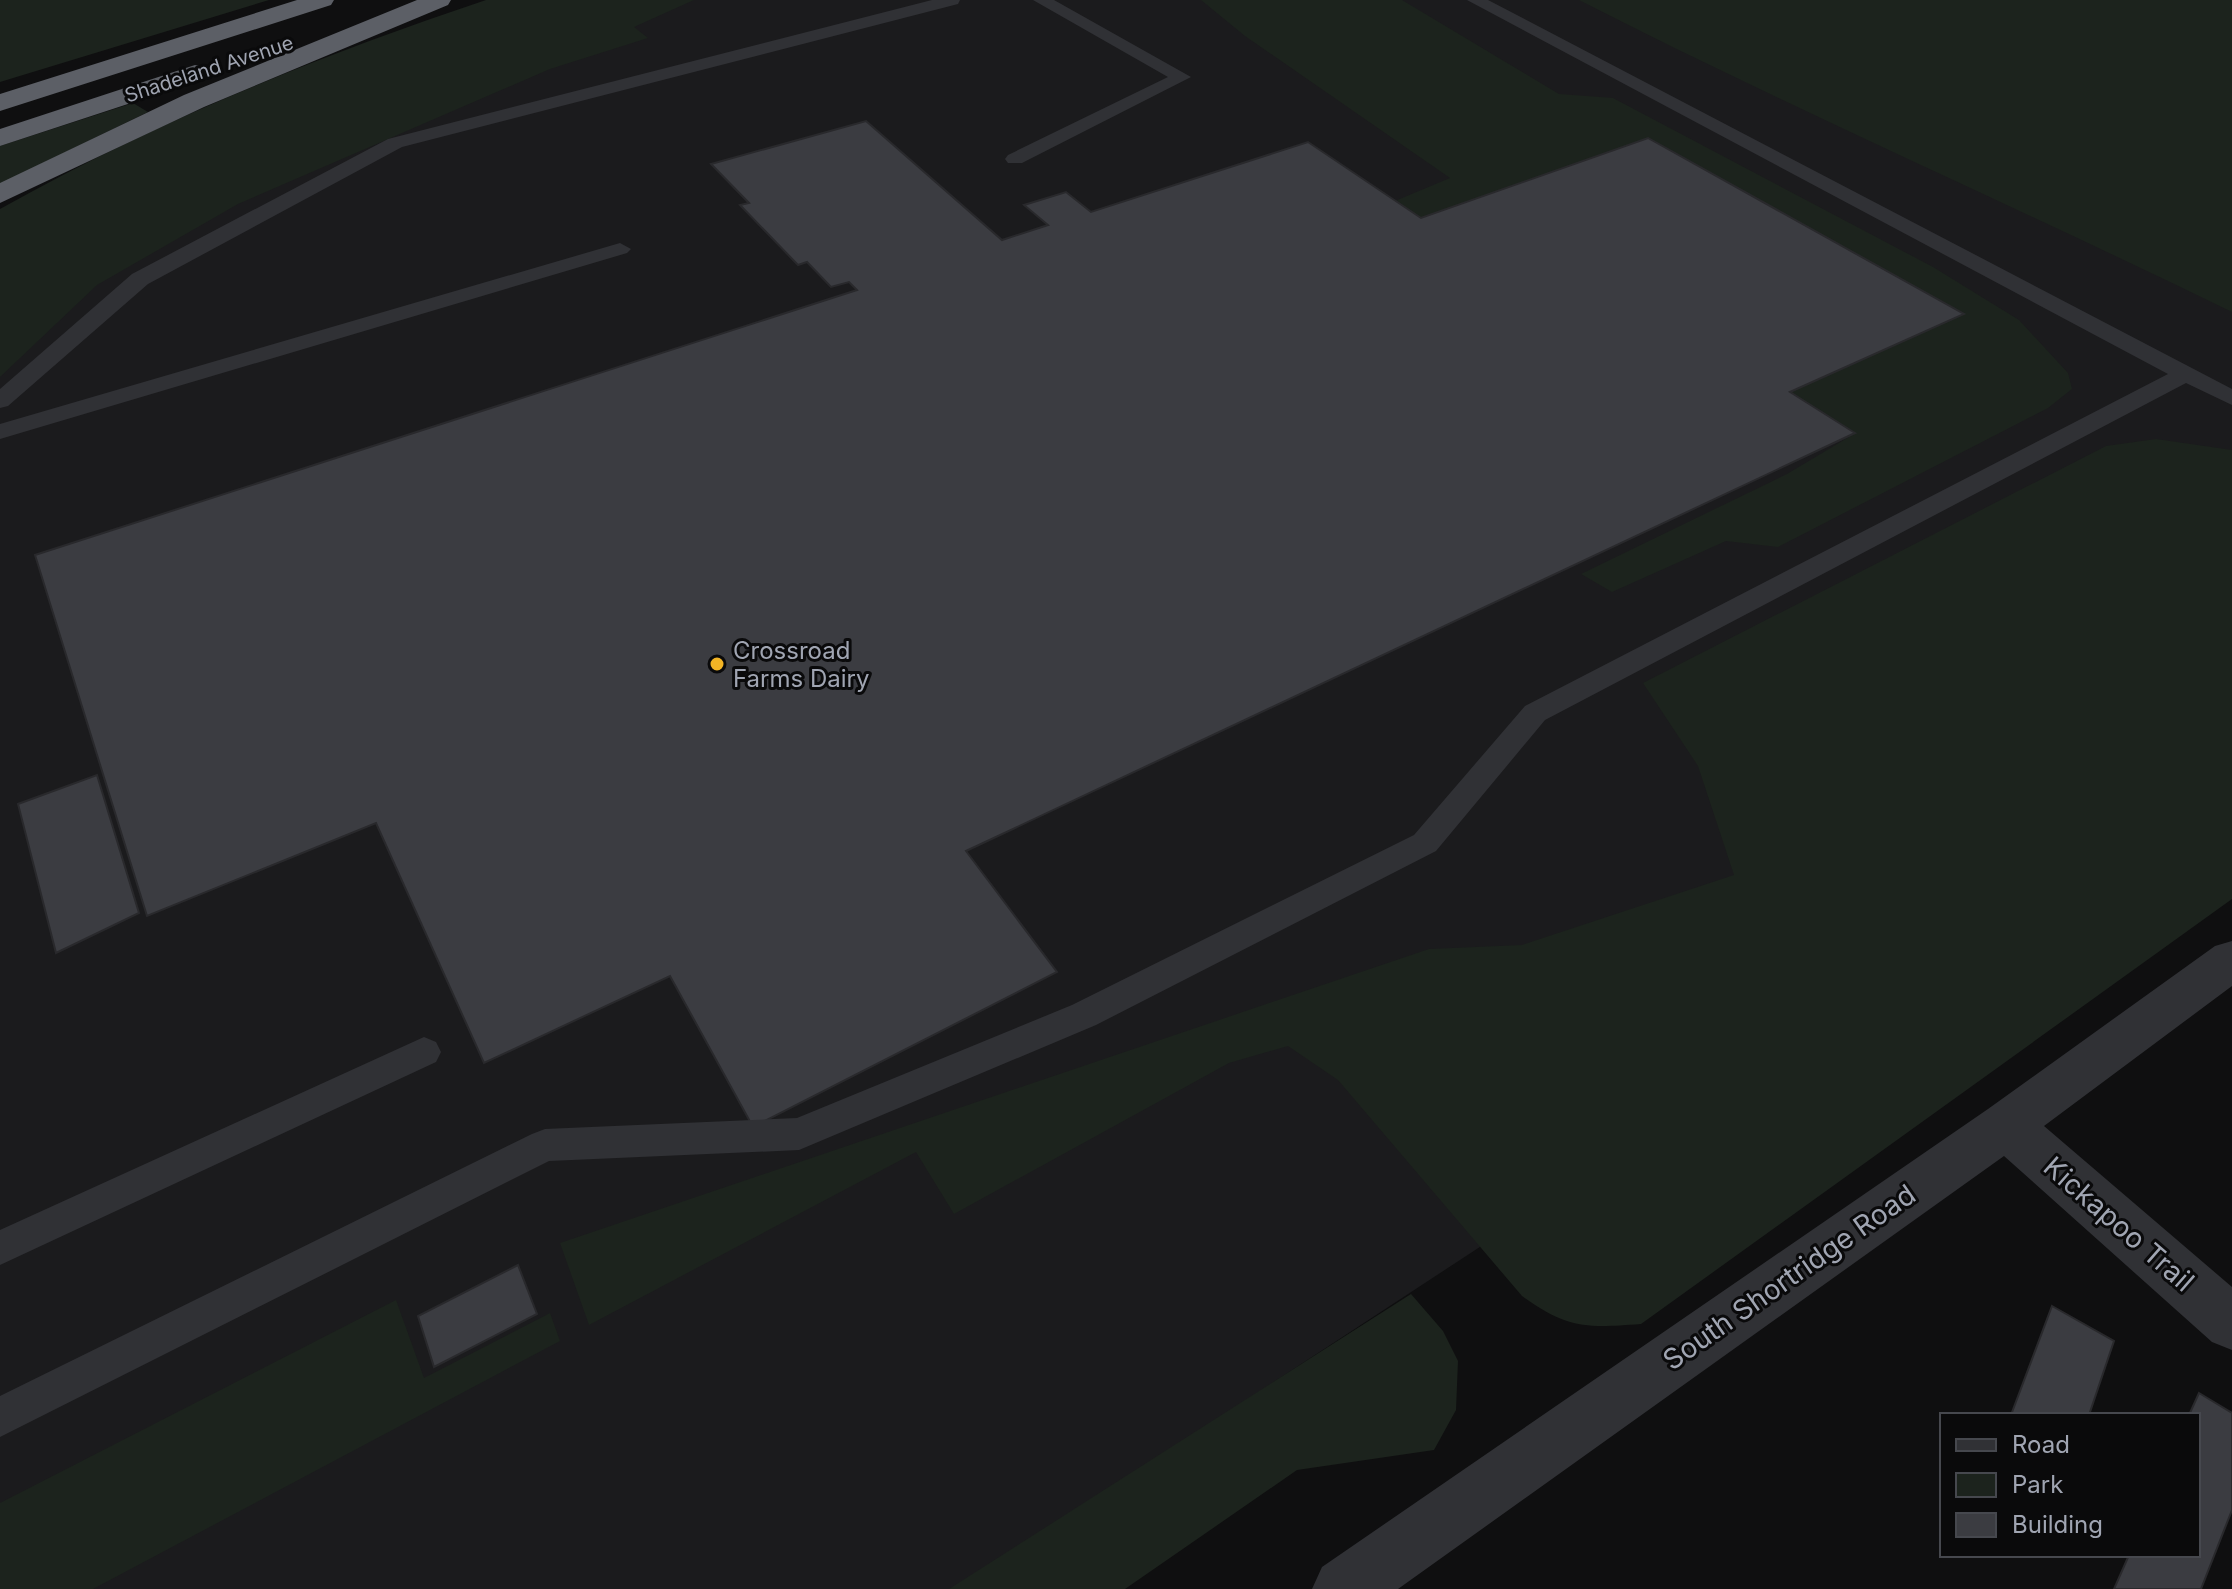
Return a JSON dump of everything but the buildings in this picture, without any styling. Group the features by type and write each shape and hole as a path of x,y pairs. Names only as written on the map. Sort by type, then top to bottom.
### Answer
{"highway":[{"name":"Shadeland Avenue","path":"0,101 322,0"},
{"name":"Shadeland Avenue","path":"0,138 418,0"},
{"path":"0,194 194,101 439,0"}],"street":[{"name":"South Shortridge Road","path":"1344,1589 2006,1125 2232,960"},
{"name":"Kickapoo Trail","path":"2006,1125 2232,1323"}],"lane":[{"path":"0,401 140,279 395,143 952,0"},
{"path":"1015,159 1182,77 1041,0"},
{"path":"1475,0 2232,398"},
{"path":"0,432 620,249"},
{"path":"0,1417 545,1145 799,1134 1084,1015 1425,843 1535,713 2186,374"},
{"path":"0,1248 424,1052"}],"shaded area":[{"path":"624,0 1628,0 2232,299 2232,754 958,1589 0,1589 0,306"}],"green space":[{"path":"0,0 269,0 0,82"},
{"path":"486,0 694,0 634,27 648,38 550,69 238,204 97,285 0,377 0,209 177,119 361,44"},
{"path":"1201,0 1402,0 1559,94 1613,98 1933,267 2019,320 2068,373 2072,389 2048,408 1778,547 1726,541 1612,592 1581,574 1787,474 1854,434 1790,392 1963,314 1648,138 1421,218 1395,201 1450,178 1245,36"},
{"path":"1579,0 2232,0 2232,312 1741,80"},
{"path":"133,103 148,112 0,184 0,146"},
{"path":"2156,439 2232,450 2232,899 1641,1324 1578,1324 1552,1315 1522,1296 1338,1080 1288,1046 1229,1063 954,1214 916,1152 589,1325 560,1243 1429,949 1522,945 1734,875 1698,766 1643,683 2106,446"},
{"path":"1411,1294 1443,1331 1458,1361 1456,1410 1434,1450 1297,1470 1125,1589 949,1589"},
{"path":"396,1300 424,1378 550,1313 560,1341 93,1589 0,1589 0,1503"}],"place":[{"name":"Crossroad Farms Dairy","path":"717,664"}]}
